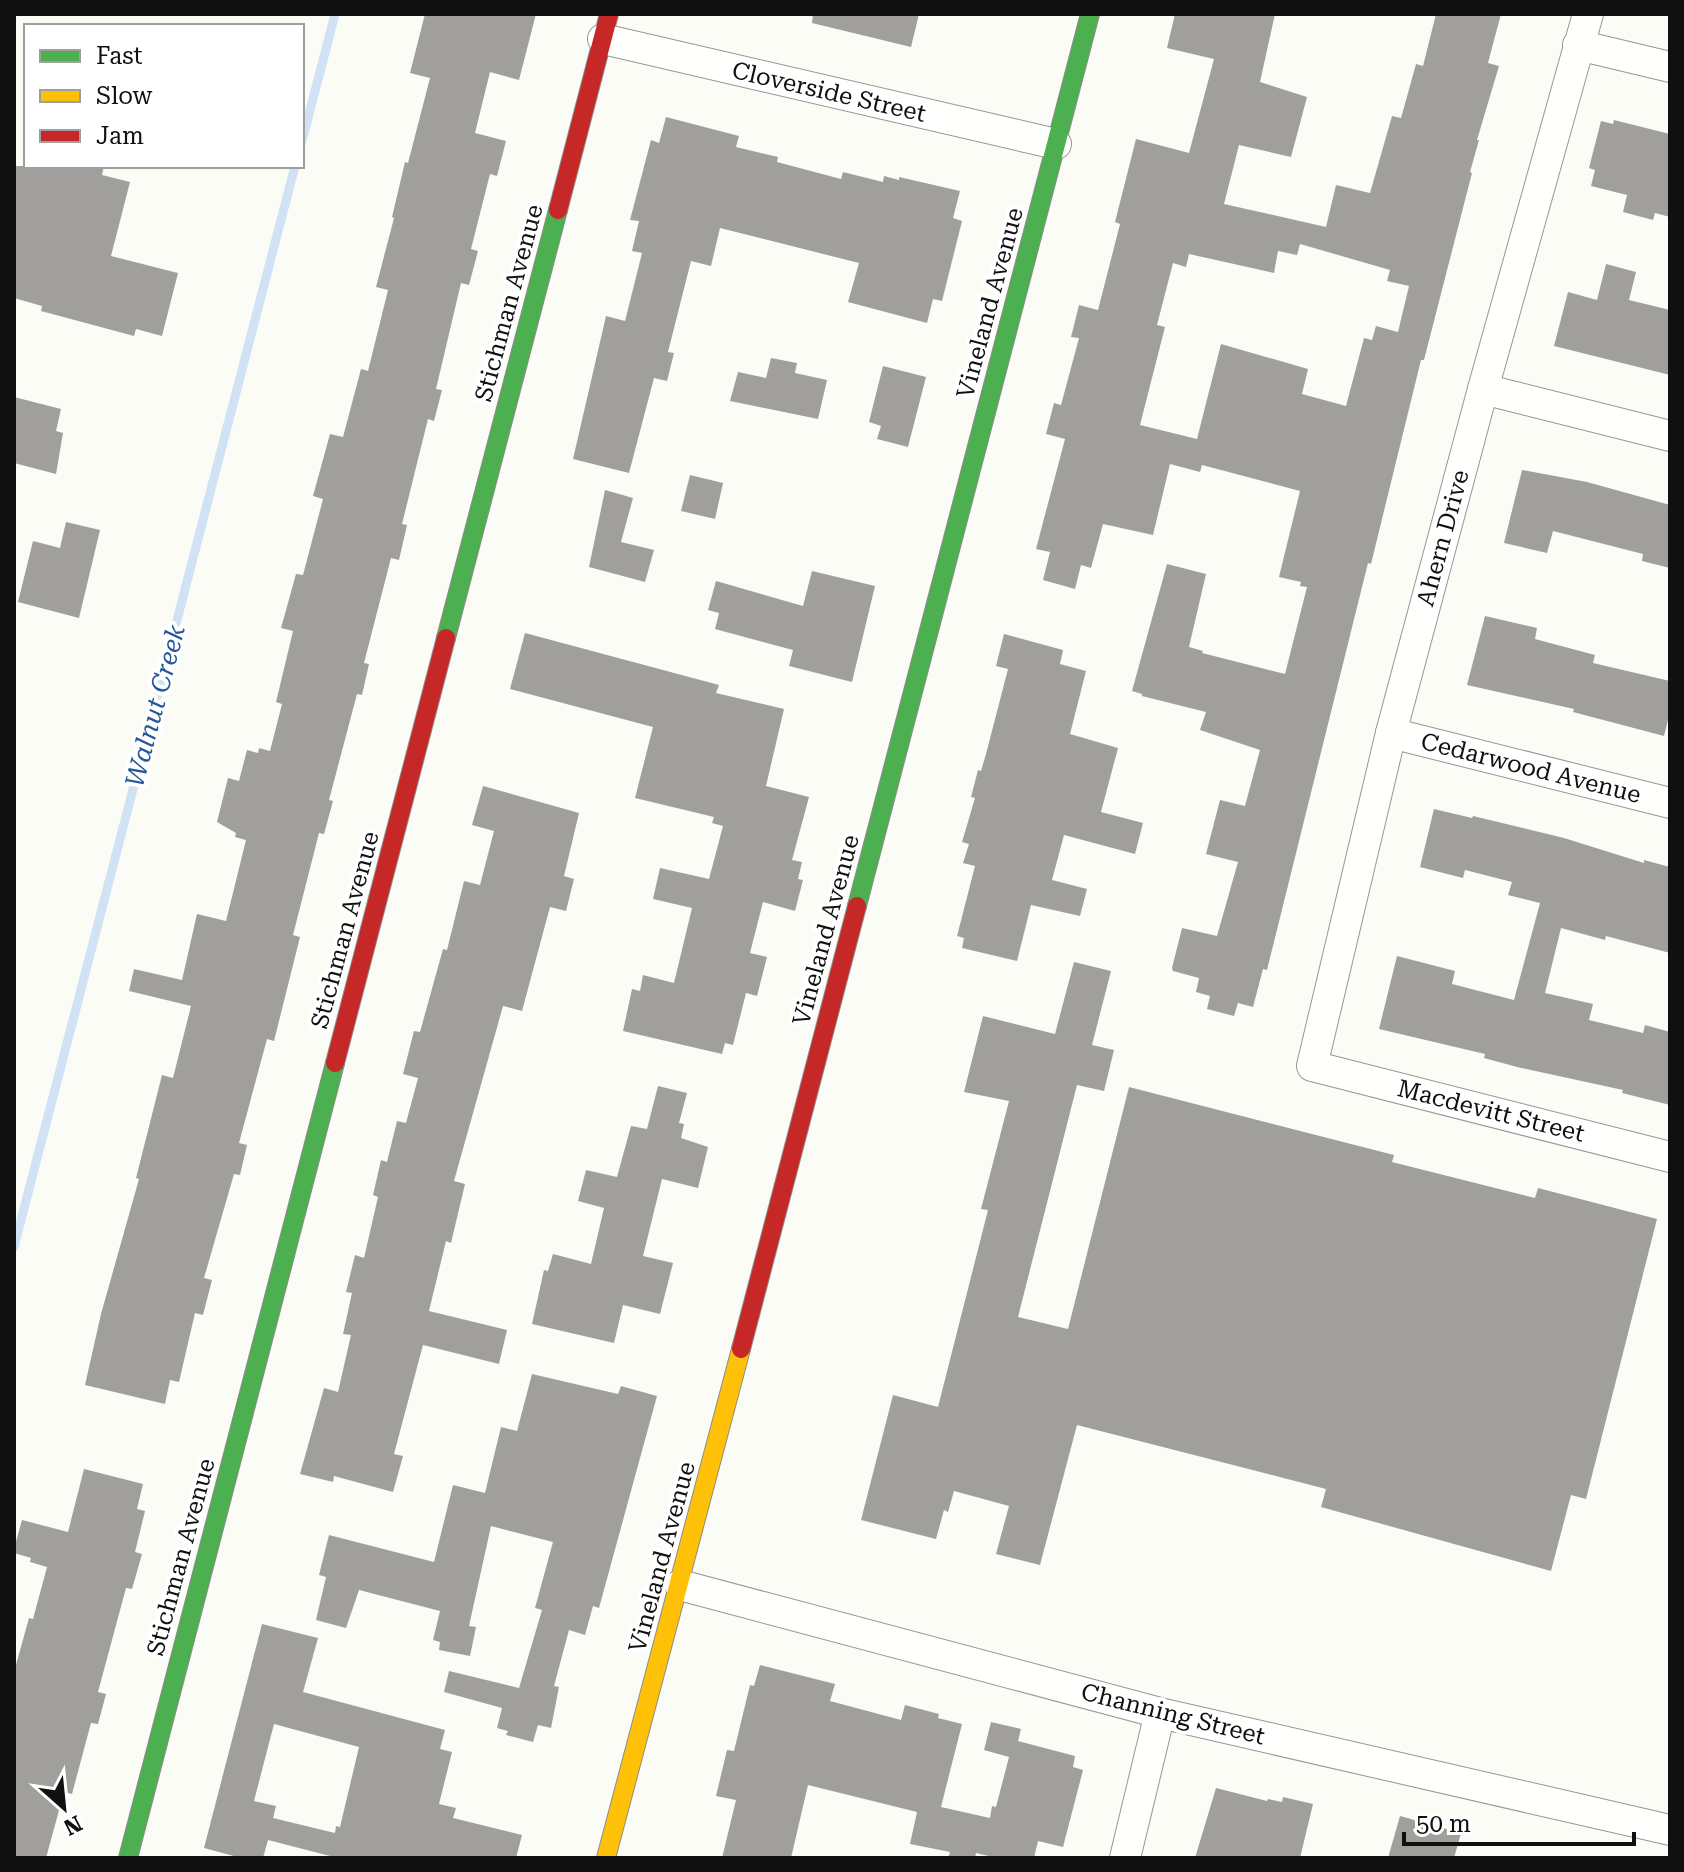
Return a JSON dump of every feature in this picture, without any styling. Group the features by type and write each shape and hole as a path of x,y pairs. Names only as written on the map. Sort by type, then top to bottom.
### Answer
{"street":[{"name":"Vineland Avenue","path":"606,1858 1090,14"},
{"name":"Ahern Drive","path":"1312,1066 1391,733 1588,14"},
{"name":"Cloverside Street","path":"606,27 1056,144"},
{"name":"Stichman Avenue","path":"128,1858 606,27"},
{"path":"1578,45 1670,67"},
{"path":"1483,389 1670,436"},
{"name":"Cedarwood Avenue","path":"1391,733 1670,803"},
{"name":"Macdevitt Street","path":"1312,1066 1670,1157"},
{"name":"Channing Street","path":"680,1585 1160,1713 1670,1830"},
{"path":"1125,1858 1160,1713"}],"building":[{"path":"425,14 536,14 519,80 490,72 475,133 506,141 497,176 490,174 471,249 478,251 469,285 461,283 436,389 442,390 434,421 428,419 402,524 407,525 399,560 391,558 364,663 369,664 362,695 357,694 329,800 333,801 324,834 319,833 293,935 300,937 274,1041 267,1039 239,1143 247,1145 240,1175 234,1174 204,1278 212,1280 203,1315 195,1313 179,1382 170,1380 165,1404 85,1385 101,1314 139,1179 136,1178 162,1075 173,1078 191,1006 129,991 134,969 182,980 197,914 226,921 246,840 235,837 236,833 217,822 228,778 239,781 247,750 258,753 259,748 270,751 282,704 276,702 293,631 281,628 296,574 303,575 323,499 313,496 330,434 343,437 361,369 368,371 388,290 376,287 405,162 408,163 430,78 410,73"},
{"path":"813,14 919,14 911,47 812,23"},
{"path":"1175,14 1275,14 1260,82 1307,97 1291,157 1239,145 1224,204 1326,227 1336,185 1370,193 1392,116 1401,118 1416,64 1423,66 1436,14 1501,14 1488,63 1499,66 1477,140 1472,173 1424,360 1421,360 1371,564 1368,563 1267,970 1263,969 1253,1007 1238,1003 1234,1016 1207,1009 1210,996 1196,992 1199,978 1173,971 1172,968 1182,928 1217,936 1238,862 1206,854 1220,800 1245,806 1260,750 1200,730 1206,712 1132,691 1167,564 1206,574 1189,647 1285,674 1307,587 1300,586 1301,582 1279,577 1300,491 1202,465 1200,472 1170,464 1153,535 1103,524 1091,568 1081,565 1075,589 1043,580 1050,552 1036,549 1065,439 1046,434 1054,403 1061,405 1079,338 1071,337 1079,305 1098,310 1120,224 1115,222 1136,139 1189,153 1214,59 1167,48","holes":["1300,244 1390,270 1387,281 1409,286 1398,332 1376,326 1372,340 1364,338 1346,406 1302,394 1308,369 1221,344 1197,439 1140,425 1165,327 1157,325 1173,263 1186,267 1189,254 1274,273 1278,251 1297,255"]},
{"path":"666,117 739,136 736,147 778,157 777,162 841,179 843,172 883,182 884,176 899,180 899,177 960,191 953,218 962,221 942,301 933,299 927,323 848,302 859,263 720,228 711,266 691,261 668,352 674,353 667,381 654,378 629,473 573,459 606,316 625,321 642,253 632,251 639,221 630,220 651,140 659,143"},
{"path":"1614,120 1670,134 1670,217 1655,213 1653,220 1623,212 1627,195 1591,186 1595,170 1589,168 1601,121 1613,124"},
{"path":"14,166 104,168 102,175 130,182 111,256 178,273 162,336 136,329 134,336 41,311 42,306 14,298"},
{"path":"1606,264 1636,272 1629,300 1670,310 1670,375 1554,346 1568,292 1597,300"},
{"path":"771,358 797,363 795,373 827,380 818,419 730,401 738,372 766,378"},
{"path":"883,366 926,377 908,447 877,439 881,426 869,422"},
{"path":"14,397 61,409 56,431 63,433 56,474 14,463"},
{"path":"1522,470 1587,482 1670,505 1670,568 1642,561 1643,554 1553,531 1547,553 1504,543"},
{"path":"690,475 723,483 715,519 681,511"},
{"path":"605,490 633,498 621,542 654,550 645,582 589,567"},
{"path":"66,522 100,530 79,618 18,602 33,541 60,548"},
{"path":"812,571 875,586 852,682 789,666 793,650 715,629 719,613 708,610 716,581 803,606"},
{"path":"1485,616 1537,628 1535,639 1595,655 1593,663 1670,681 1670,712 1664,736 1573,712 1574,709 1467,685"},
{"path":"525,633 719,685 716,693 784,709 766,786 809,797 792,860 802,862 798,879 803,880 795,911 763,902 750,953 767,957 757,996 746,993 733,1045 725,1043 722,1054 623,1031 632,989 640,991 643,975 674,983 692,908 653,899 660,868 709,879 723,826 712,823 714,817 635,798 653,727 510,689"},
{"path":"1004,634 1063,650 1060,664 1086,671 1070,734 1118,748 1101,812 1143,823 1135,854 1064,835 1052,880 1087,889 1080,916 1031,905 1017,961 962,948 964,938 957,936 975,866 963,863 969,844 962,842 975,798 971,797 978,770 981,771 1008,669 996,666"},
{"path":"483,786 579,813 564,876 574,879 566,911 550,907 522,1011 503,1006 454,1181 465,1184 451,1243 446,1241 429,1311 507,1330 499,1364 423,1345 394,1454 403,1456 393,1492 334,1476 333,1482 300,1474 324,1388 338,1392 351,1335 343,1334 352,1293 346,1292 355,1255 364,1258 378,1197 373,1195 381,1160 387,1162 397,1121 406,1123 418,1078 403,1074 414,1031 420,1032 443,949 447,950 464,881 480,885 494,831 472,825"},
{"path":"1434,809 1564,838 1644,863 1644,860 1670,867 1670,953 1561,928 1545,993 1593,1004 1589,1020 1643,1033 1645,1025 1670,1032 1670,1105 1622,1093 1623,1090 1517,1067 1484,1058 1485,1054 1379,1029 1397,956 1455,971 1452,984 1514,1000 1540,903 1508,895 1512,882 1465,870 1463,878 1420,867"},
{"path":"1074,962 1111,971 1092,1045 1114,1050 1104,1091 1077,1085 1018,1317 1068,1329 1129,1087 1394,1155 1392,1162 1535,1198 1538,1188 1657,1219 1586,1499 1571,1495 1551,1571 1321,1507 1326,1489 1077,1425 1040,1565 996,1554 1009,1506 954,1491 948,1512 944,1510 936,1539 861,1520 893,1395 938,1407 988,1210 981,1209 1009,1101 964,1092 983,1016 1055,1034"},
{"path":"658,1086 687,1093 679,1123 684,1124 681,1138 708,1147 698,1188 662,1179 643,1256 673,1263 660,1314 623,1305 614,1343 532,1324 544,1270 548,1271 553,1254 591,1264 604,1208 578,1201 586,1170 617,1177 631,1126 647,1129"},
{"path":"532,1374 618,1394 621,1386 657,1396 599,1608 593,1606 585,1635 569,1630 554,1686 559,1687 551,1728 538,1725 533,1742 506,1735 508,1731 497,1728 502,1708 444,1692 449,1671 519,1688 542,1610 535,1608 553,1542 491,1526 469,1626 476,1627 470,1656 439,1650 440,1642 433,1640 440,1611 359,1590 346,1628 316,1620 326,1577 319,1575 329,1535 434,1562 453,1485 485,1493 501,1427 517,1431"},
{"path":"84,1469 143,1484 137,1509 145,1511 135,1552 142,1554 132,1589 126,1588 98,1692 106,1694 98,1724 91,1723 72,1794 64,1792 46,1858 14,1858 14,1672 47,1567 30,1562 31,1558 14,1553 14,1549 22,1520 68,1532"},
{"path":"262,1624 318,1638 303,1692 445,1730 440,1749 452,1752 439,1804 456,1808 453,1818 522,1835 516,1858 329,1858 268,1840 263,1858 241,1858 204,1848","holes":["274,1724 359,1747 340,1827 336,1826 335,1833 273,1818 276,1806 254,1801"]},
{"path":"760,1665 835,1684 830,1701 901,1720 905,1705 962,1724 941,1807 990,1818 992,1806 996,1807 1009,1757 984,1750 991,1722 1021,1729 1018,1741 1075,1756 1073,1767 1083,1770 1063,1847 1038,1841 1034,1858 997,1858 976,1853 975,1858 948,1858 950,1852 910,1844 917,1812 808,1785 791,1858 722,1858 736,1800 716,1796 727,1750 734,1751 750,1685 754,1686"},
{"path":"1216,1788 1267,1801 1282,1802 1283,1797 1313,1804 1300,1858 1195,1858"},
{"path":"1400,1816 1461,1833 1454,1858 1388,1858"}],"waterway":[{"name":"Walnut Creek","path":"304,133 335,14"},
{"name":"Walnut Creek","path":"14,1247 294,168"}],"traffic: fast":[{"path":"857,906 1090,14"},
{"path":"446,638 558,210"},
{"path":"128,1858 335,1063"}],"traffic: slow":[{"path":"606,1858 741,1349"}],"traffic: jam":[{"path":"558,210 609,14"},
{"path":"335,1063 446,638"},
{"path":"741,1349 857,906"}]}
